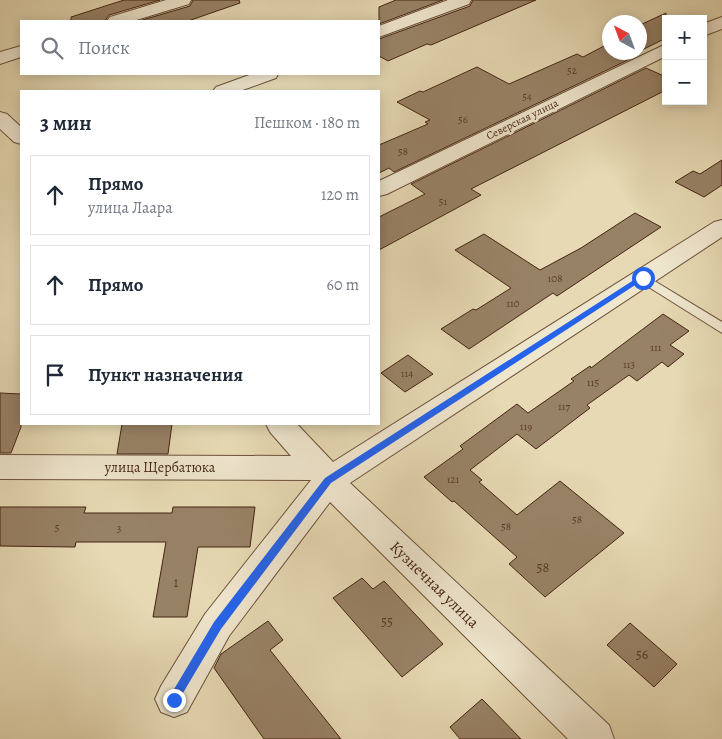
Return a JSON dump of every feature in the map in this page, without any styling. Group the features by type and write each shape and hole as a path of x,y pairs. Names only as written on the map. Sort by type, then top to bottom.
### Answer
{"street":[{"path":"119,20 183,0"},
{"path":"380,32 463,0"},
{"path":"707,29 722,22"},
{"path":"0,58 20,51"},
{"name":"Северская улица","path":"380,190 662,51"},
{"path":"226,90 266,75"},
{"path":"0,118 20,137"},
{"path":"174,700 217,625 324,474 643,278 722,227"},
{"name":"Кузнечная улица","path":"281,425 324,474 595,739"},
{"name":"улица Щербатюка","path":"0,466 324,474"}],"lane":[{"path":"643,278 722,328"}],"building":[{"path":"124,0 160,0 109,15 106,20 71,20 71,17"},
{"path":"193,0 239,0 240,3 191,20 142,20 190,6"},
{"path":"396,0 443,0 380,24 379,7"},
{"path":"473,0 536,0 431,45 427,44 388,61 380,57 380,39 470,6"},
{"path":"666,13 666,15 662,15 662,40 647,48 647,22"},
{"path":"602,47 602,60 628,60 394,172 389,168 380,172 380,145 428,124 425,122 430,120 397,102 477,67 509,84 577,54 583,57"},
{"path":"646,68 662,75 662,92 471,189 481,195 380,249 380,216 425,194 411,184"},
{"path":"722,160 722,185 704,197 675,182 693,171 700,174"},
{"path":"635,213 661,227 557,296 553,293 469,349 441,329 511,288 455,250 484,234 540,270 581,248"},
{"path":"663,314 689,331 670,345 684,354 668,367 662,362 637,381 629,375 587,405 590,408 536,449 517,434 470,470 482,480 479,482 517,515 560,481 624,533 545,597 509,564 517,557 424,477 463,449 460,446 517,404 528,413 574,381 571,379 590,366 591,368"},
{"path":"408,355 433,374 405,392 381,373"},
{"path":"0,393 20,394 21,427 11,453 0,453"},
{"path":"122,425 172,425 168,454 117,454"},
{"path":"0,507 86,507 84,513 172,513 173,507 255,507 250,547 198,547 187,617 153,617 166,542 76,542 75,547 0,546"},
{"path":"362,578 373,589 384,581 443,644 402,677 333,598"},
{"path":"268,621 283,640 270,650 341,739 264,739 214,668 221,654"},
{"path":"630,623 677,664 654,687 607,645"},
{"path":"482,699 521,739 460,739 450,727"}],"route":[{"path":"174,700 217,625 328,481 643,278"}]}
